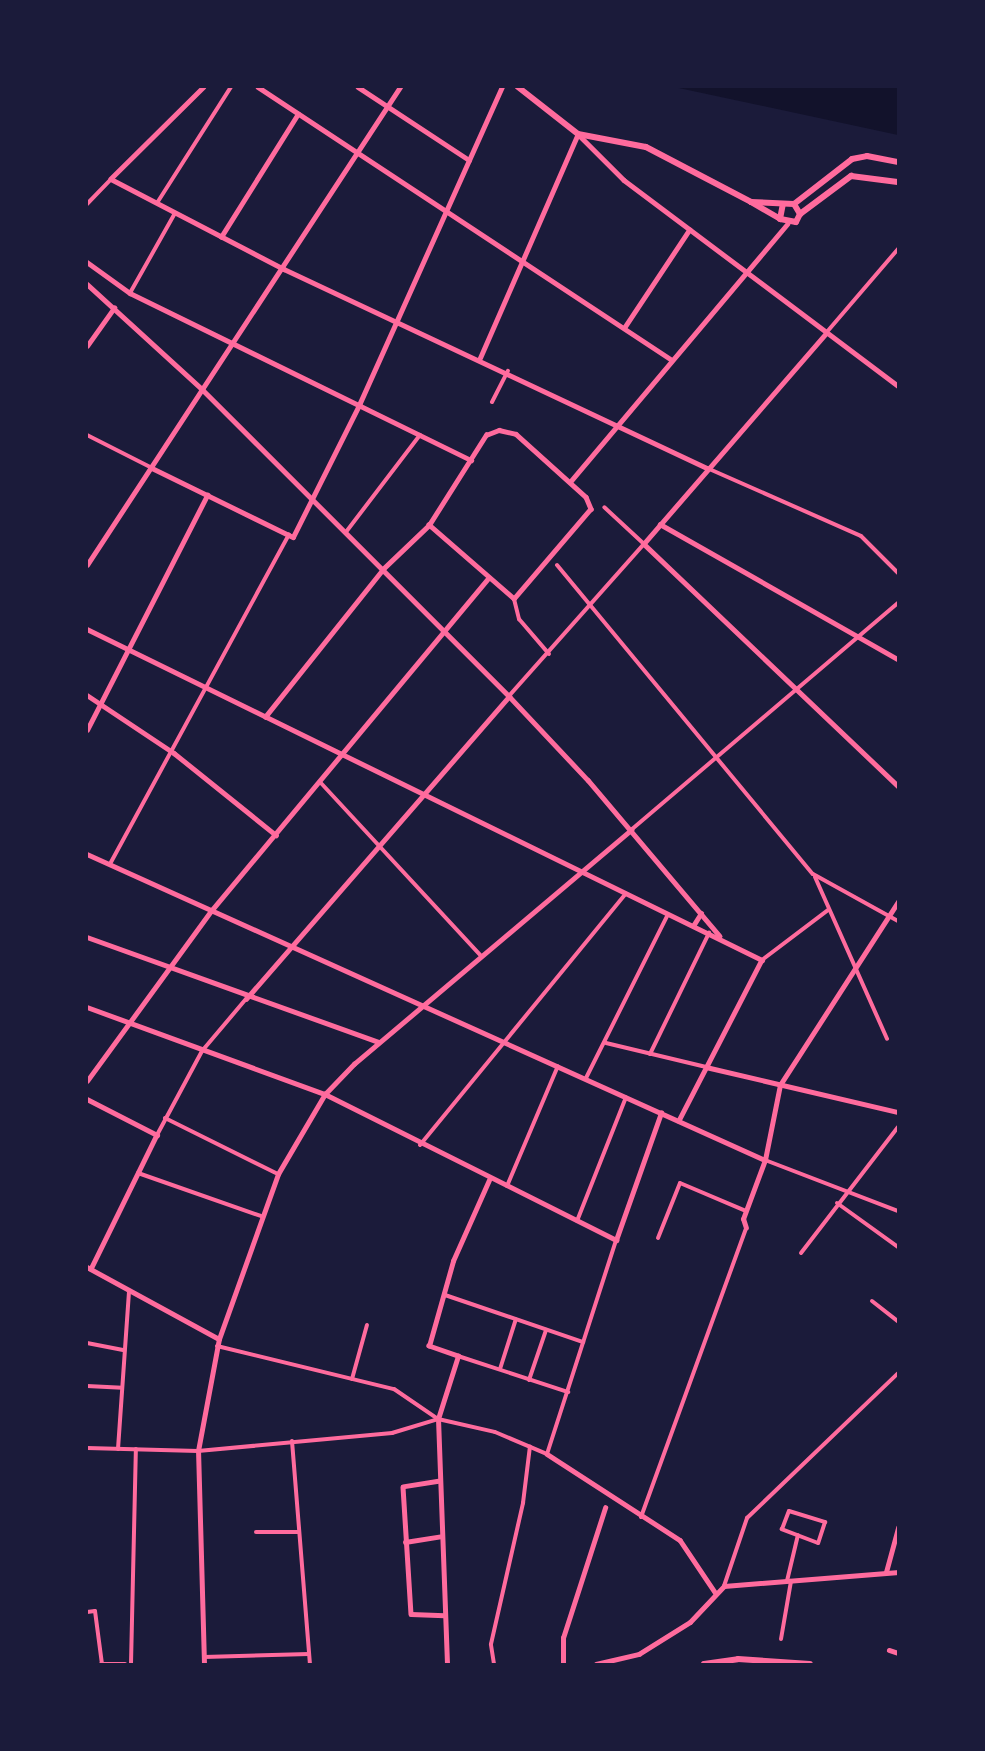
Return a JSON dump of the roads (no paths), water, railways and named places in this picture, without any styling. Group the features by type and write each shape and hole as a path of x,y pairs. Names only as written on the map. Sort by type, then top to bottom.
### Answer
{"street":[{"path":"87,204 204,87"},
{"path":"157,204 231,87"},
{"path":"258,87 671,359"},
{"path":"358,87 469,160"},
{"path":"87,565 284,269 399,87"},
{"path":"110,864 209,689 289,535 312,498 359,405 502,87"},
{"path":"518,87 578,134 590,151 743,272 896,385 898,377"},
{"path":"220,237 298,114"},
{"path":"578,134 646,147 751,202 787,224"},
{"path":"480,358 525,262 578,134"},
{"path":"751,202 794,204 852,159 867,156 898,162"},
{"path":"570,482 743,272 787,224 851,176 898,182"},
{"path":"111,179 174,215 284,269 508,371 706,468 861,536 898,573"},
{"path":"780,219 783,204"},
{"path":"794,204 800,214"},
{"path":"130,293 174,215"},
{"path":"624,328 689,230"},
{"path":"219,1339 89,1268 165,1118 202,1051 422,793 591,606 706,468 898,249"},
{"path":"87,262 130,293 471,460"},
{"path":"87,284 203,390 509,696 631,830 722,939"},
{"path":"87,346 114,308"},
{"path":"492,402 508,371"},
{"path":"265,717 383,569 429,525 486,435 507,431 586,497 589,514 514,599"},
{"path":"87,435 289,535"},
{"path":"345,532 420,435"},
{"path":"87,730 207,495"},
{"path":"604,507 898,786"},
{"path":"660,524 898,659"},
{"path":"429,525 487,580 514,599 519,619 549,654"},
{"path":"557,565 813,874 828,910 855,962 887,1040"},
{"path":"87,1081 211,911 446,632 487,580"},
{"path":"204,1664 198,1451 217,1346 261,1216 278,1174 325,1094 423,1002 799,690 898,603"},
{"path":"87,629 342,756 709,932 762,960"},
{"path":"87,695 174,753 276,835"},
{"path":"320,782 481,956"},
{"path":"87,854 291,947 423,1002 765,1160 898,1211"},
{"path":"813,874 898,921"},
{"path":"420,1145 502,1039 626,893"},
{"path":"641,1517 735,1268 746,1228 746,1211 765,1160 780,1085 855,962 898,902"},
{"path":"679,1121 762,960 828,910"},
{"path":"693,926 701,913"},
{"path":"586,1078 606,1043 668,914"},
{"path":"650,1054 709,932"},
{"path":"87,937 246,999 379,1042"},
{"path":"87,1007 202,1051 325,1094 489,1180 616,1240"},
{"path":"606,1043 898,1112"},
{"path":"507,1187 558,1065"},
{"path":"577,1222 626,1097"},
{"path":"87,1099 157,1135"},
{"path":"547,1454 616,1240 661,1113"},
{"path":"165,1118 278,1174"},
{"path":"801,1253 845,1192 898,1127"},
{"path":"138,1173 261,1216"},
{"path":"489,1180 453,1261 429,1346 568,1392"},
{"path":"658,1238 680,1183 746,1211"},
{"path":"837,1203 898,1247"},
{"path":"118,1449 129,1291"},
{"path":"445,1295 583,1342"},
{"path":"872,1301 898,1321"},
{"path":"500,1369 516,1319"},
{"path":"352,1379 367,1325"},
{"path":"529,1380 546,1330"},
{"path":"87,1343 124,1350"},
{"path":"217,1346 394,1389 438,1419"},
{"path":"447,1664 438,1419 458,1356"},
{"path":"724,1586 747,1518 898,1373"},
{"path":"87,1386 122,1388"},
{"path":"87,1448 198,1451 392,1433 438,1419 462,1421 547,1454 641,1517 680,1540 715,1592"},
{"path":"292,1441 310,1664"},
{"path":"494,1664 491,1644 524,1503 530,1446"},
{"path":"131,1664 136,1449"},
{"path":"440,1481 403,1486 411,1614 444,1615"},
{"path":"563,1664 563,1638 604,1508"},
{"path":"789,1510 825,1522 818,1543 798,1535 782,1529 789,1510"},
{"path":"886,1572 898,1528"},
{"path":"256,1532 299,1532"},
{"path":"781,1639 798,1535"},
{"path":"405,1542 442,1536"},
{"path":"596,1664 639,1654 690,1622 715,1592 724,1586 898,1572"},
{"path":"87,1612 95,1611 101,1664 123,1664"},
{"path":"889,1650 898,1653"},
{"path":"204,1657 309,1654"},
{"path":"704,1664 730,1659 810,1664"}]}
